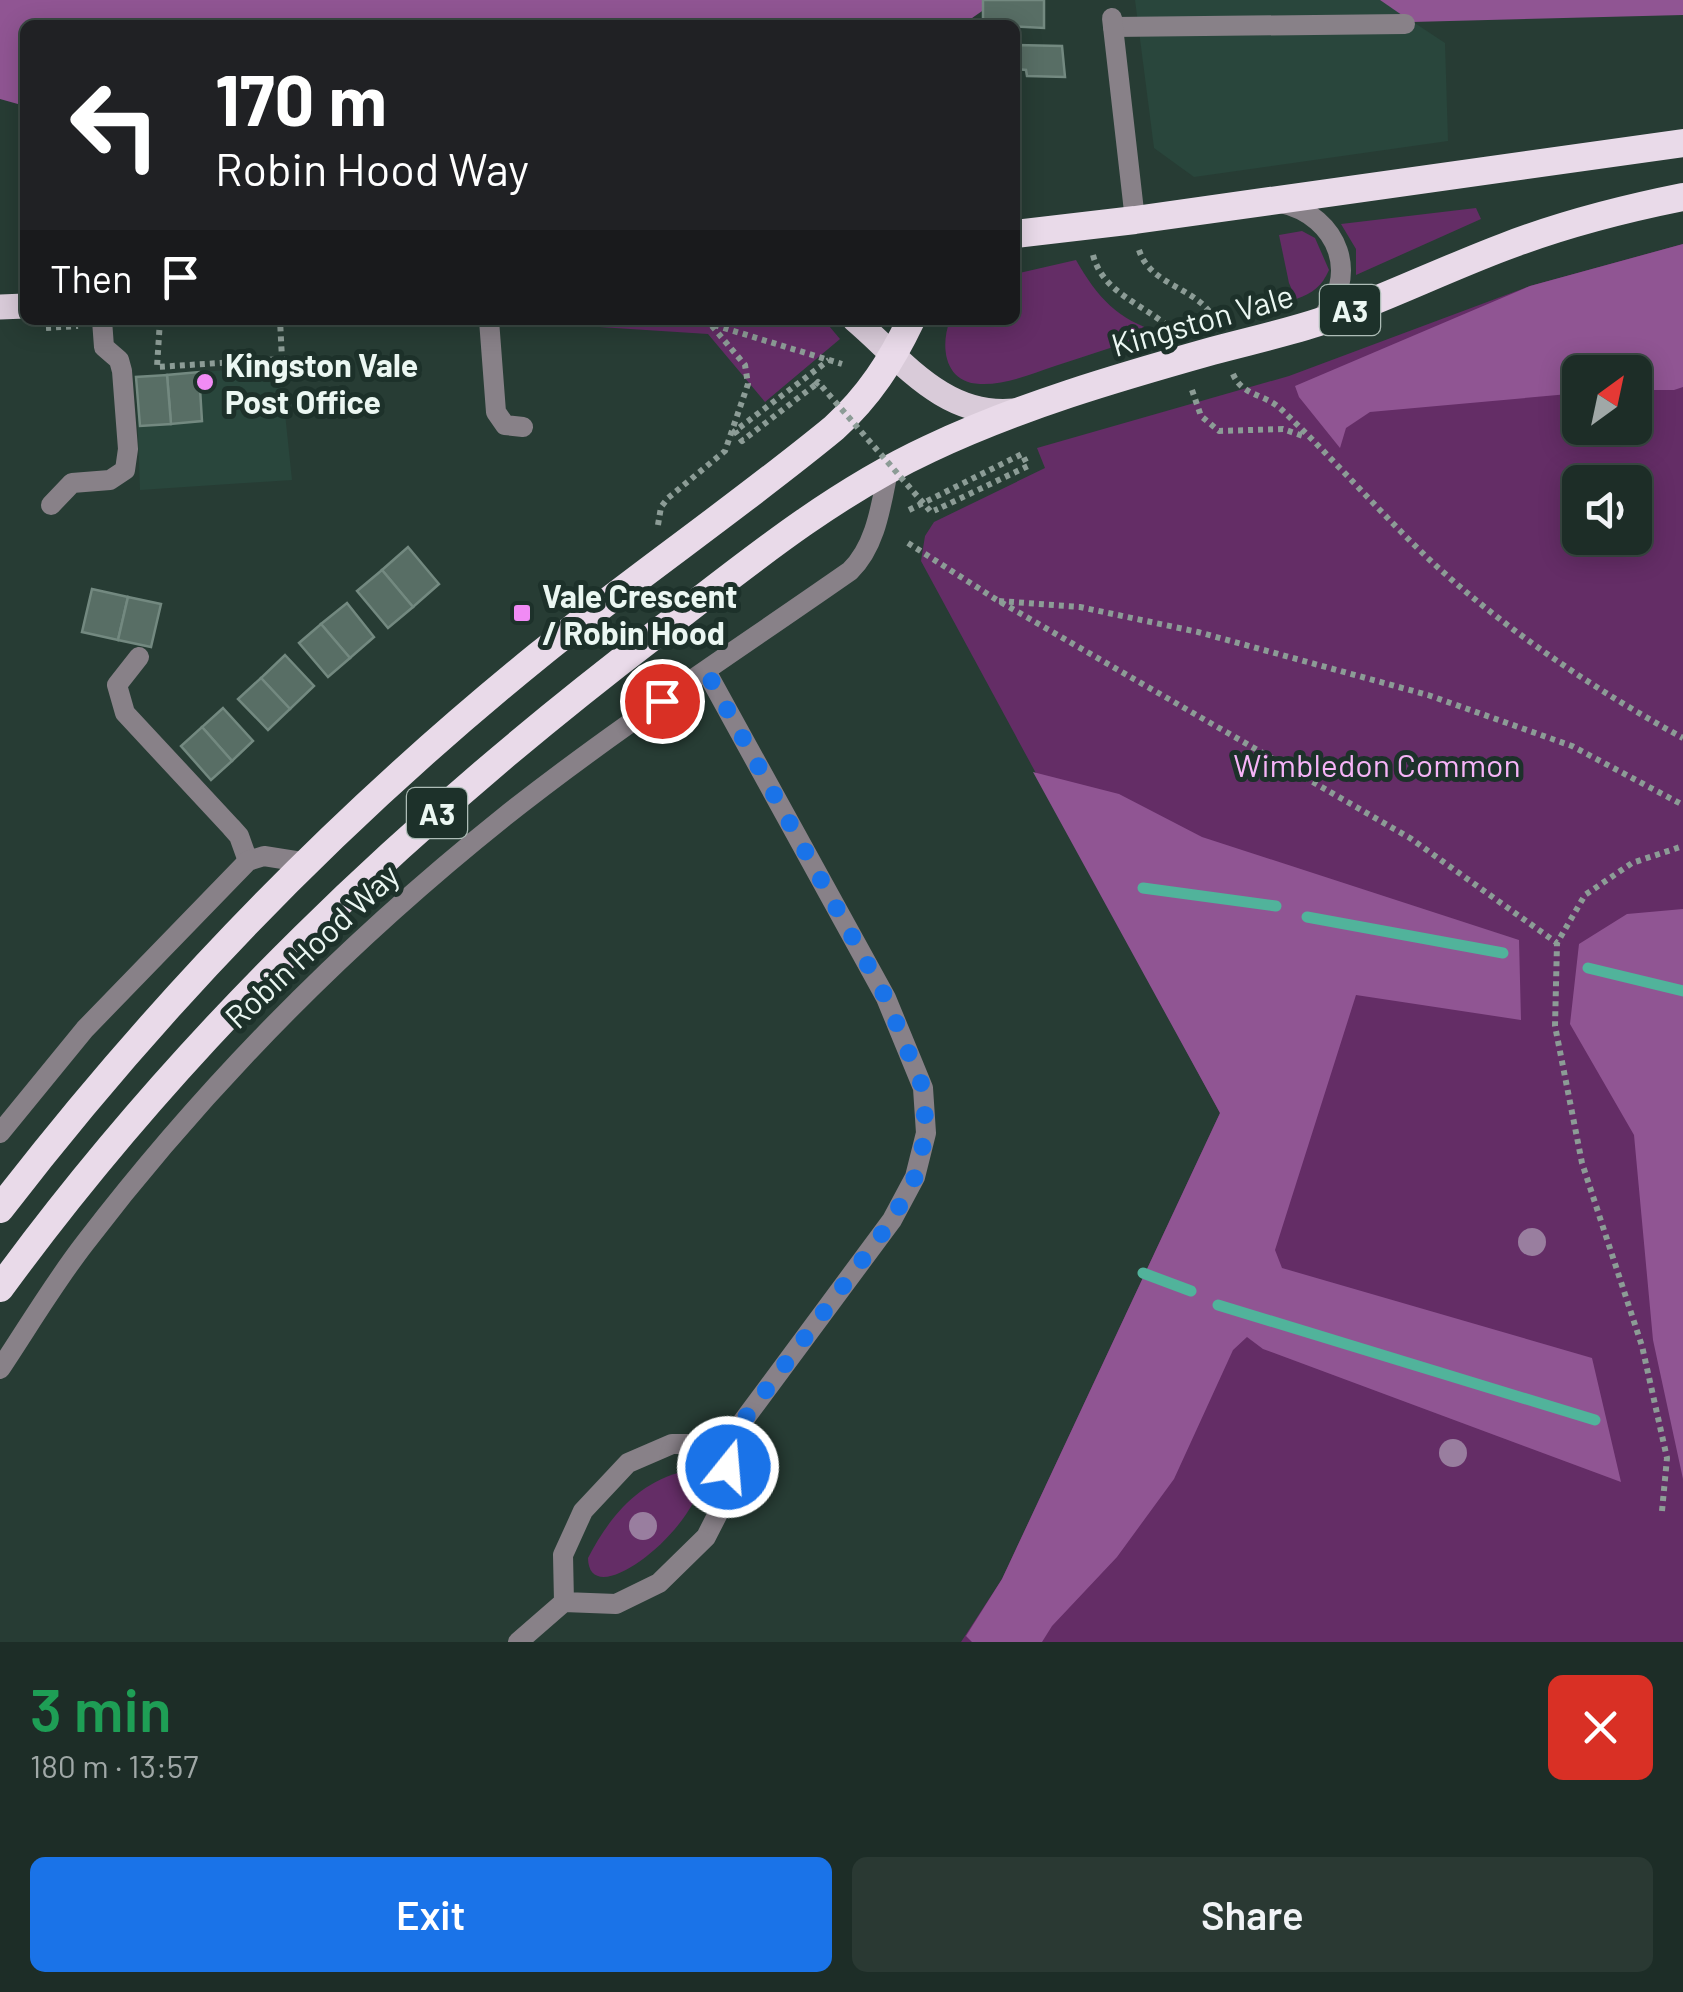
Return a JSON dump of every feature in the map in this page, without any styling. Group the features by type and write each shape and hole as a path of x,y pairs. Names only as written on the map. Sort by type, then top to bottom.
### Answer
{"highway":[{"path":"1020,233 1683,143"},
{"name":"Kingston Vale","path":"1023,408 1316,323 1511,244 1683,197"},
{"name":"A3","path":"894,356 909,325"},
{"name":"Robin Hood Way","path":"0,1210 149,1028 375,798 539,655 834,428 872,389 894,356"},
{"name":"Robin Hood Way","path":"0,1288 112,1141 183,1060 258,981 399,846 493,764 656,633 808,520 929,449 1023,408"}],"main road":[{"name":"A3","path":"860,325 940,394 960,404 998,412 1023,408"}],"street":[{"path":"1135,220 1113,22 1405,24"},
{"path":"1264,202 1303,209 1319,220 1339,254 1338,293 1316,323"},
{"path":"51,506 72,483 110,480 125,470 128,449 122,371 119,360 104,347 102,325"},
{"path":"489,325 496,412 505,425 523,427"},
{"name":"Robin Hood Way","path":"0,1368 84,1244 240,1060 330,970 505,817 639,716 858,564 874,530 888,471"},
{"path":"0,1133 84,1029 248,861 232,827 125,713 117,686 139,657"},
{"path":"518,1642 564,1602 616,1604 659,1583 706,1537 730,1490 726,1444 892,1220 915,1177 926,1133 923,1088 886,998 706,671"},
{"name":"Robin Hood Way","path":"248,861 264,856 308,864"},
{"path":"564,1602 563,1556 583,1511 628,1463 672,1444 726,1444"}],"path":[{"path":"1139,252 1151,272 1193,294 1218,325"},
{"path":"1094,259 1103,275 1129,302 1166,324 1176,337"},
{"path":"160,325 157,367 282,359 280,325"},
{"path":"658,526 661,507 668,498 725,451 748,384 744,365 711,325"},
{"path":"718,325 825,362 842,364"},
{"path":"825,362 735,431 742,441 818,382 932,512 1028,466 1022,454 924,502 909,510"},
{"path":"1236,380 1247,392 1272,402 1469,594 1570,668 1683,738"},
{"path":"1193,394 1201,416 1220,431 1283,429 1300,434 1316,446"},
{"path":"908,542 997,600 1410,838 1556,943"},
{"path":"997,600 1080,607 1198,632 1428,695 1572,746 1683,805"},
{"path":"1662,1511 1667,1458 1642,1346 1582,1163 1556,1026 1556,943 1586,895 1632,863 1683,846"}],"shaded area":[{"path":"0,0 998,0 969,20 20,20 20,105 0,99"},
{"path":"1135,0 1380,0 1445,43 1448,141 1194,177 1154,148"},
{"path":"1380,0 1683,0 1683,15 1412,22"},
{"path":"1683,244 1683,387 1652,390 1652,355 1562,355 1562,395 1370,412 1346,428 1340,448 1299,397 1295,386 1530,286"},
{"path":"280,366 292,480 140,490 136,377"},
{"path":"1033,772 1119,794 1202,837 1519,940 1521,1020 1356,995 1275,1250 1282,1268 1592,1358 1621,1482 1263,1349 1247,1337 1233,1350 1174,1479 1117,1557 1052,1626 1042,1642 972,1642 966,1636 1002,1579 1220,1113"},
{"path":"1683,909 1683,1479 1653,1340 1634,1135 1570,1024 1579,944 1627,914"}],"green space":[{"path":"1476,208 1481,219 1356,275 1356,249 1341,224"},
{"path":"1302,231 1315,238 1329,270 1316,288 1296,299 1279,235"},
{"name":"Wimbledon Common","path":"1683,244 1683,1642 961,1642 1002,1579 1220,1113 921,561 925,536 934,522 1045,468 1037,448 1289,376 1530,286"},
{"path":"1076,260 1092,285 1120,314 1159,332 999,383 968,382 952,370 948,361 945,341 948,325 1020,325 1020,273"},
{"path":"568,325 828,325 840,339 765,402 708,334"},
{"path":"685,1471 701,1479 695,1499 663,1541 623,1572 605,1577 593,1573 588,1558 616,1515 653,1483"}],"building":[{"path":"983,0 1044,0 1044,28 1020,27 1020,20 983,20"},
{"path":"1020,45 1062,46 1065,77 1027,76 1026,70 1020,69"},
{"path":"199,372 202,421 171,424 167,375"},
{"path":"167,375 171,424 140,426 136,377"},
{"path":"408,547 439,584 413,607 382,570"},
{"path":"382,570 413,607 388,628 357,591"},
{"path":"92,589 128,597 118,640 82,632"},
{"path":"128,597 161,604 151,647 118,640"},
{"path":"347,603 374,637 350,658 321,624"},
{"path":"321,624 350,658 328,677 299,643"},
{"path":"285,655 314,686 290,709 261,678"},
{"path":"261,678 290,709 268,730 238,699"},
{"path":"223,708 253,741 232,761 202,727"},
{"path":"202,727 232,761 211,780 181,746"}],"waterway":[{"path":"1143,888 1276,906"},
{"path":"1307,917 1503,953"},
{"path":"1588,968 1683,991"},
{"path":"1143,1273 1191,1291"},
{"path":"1218,1305 1595,1420"}],"place":[{"name":"Kingston Vale Post Office","path":"205,382"},
{"name":"Vale Crescent / Robin Hood","path":"522,613"}],"route":[{"path":"662,701 706,671 886,998 923,1088 926,1133 915,1177 892,1220 726,1444 728,1467"}]}
